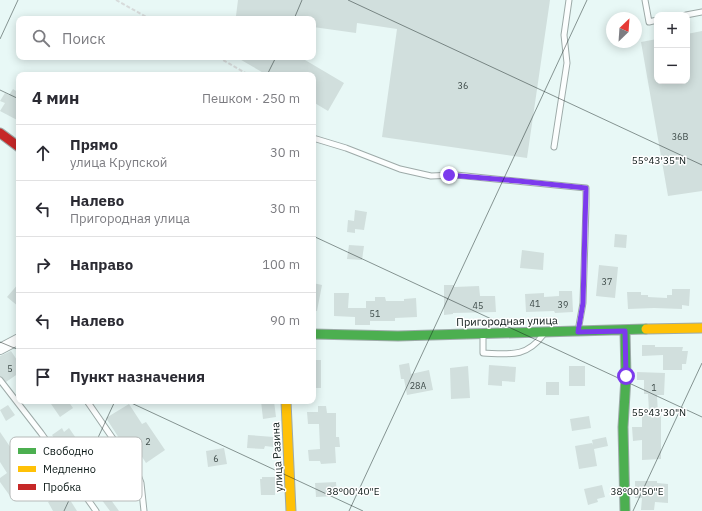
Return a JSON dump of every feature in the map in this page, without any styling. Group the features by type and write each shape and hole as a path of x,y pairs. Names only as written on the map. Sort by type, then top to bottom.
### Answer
{"street":[{"path":"2,138 16,145"},
{"name":"Пригородная улица","path":"316,334 398,336 702,328"},
{"path":"625,331 626,376 623,427 625,511"},
{"path":"0,349 16,341"},
{"name":"улица Разина","path":"286,404 291,511"}],"lane":[{"path":"554,147 567,63 564,35 570,0"},
{"path":"645,0 648,22 654,21"},
{"path":"690,14 702,12"},
{"path":"316,139 418,174 436,176 456,175 586,188 583,303 578,332"},
{"path":"483,334 483,353 510,354 530,349 545,332"},
{"path":"0,380 16,401"},
{"path":"19,404 44,437"},
{"path":"89,404 112,437"},
{"path":"142,483 144,511"},
{"path":"89,501 96,511"}],"path":[{"path":"116,0 145,16"},
{"path":"223,60 244,72"}],"building":[{"path":"238,0 550,0 527,158 382,137 397,29 357,23 356,33 316,27 316,16 236,16"},
{"path":"702,31 702,191 668,196 642,42 654,40 654,84 690,84 690,33"},
{"path":"241,60 305,60 344,83 328,111 316,104 316,72 262,72"},
{"path":"13,89 16,91 16,119 0,111 5,103 0,101 5,93 9,95"},
{"path":"355,210 367,212 364,230 355,229 355,233 347,232 348,220 354,221"},
{"path":"615,234 627,235 626,248 614,247"},
{"path":"349,245 364,246 362,260 347,259"},
{"path":"522,250 544,253 543,270 520,268"},
{"path":"599,265 618,267 615,298 596,296"},
{"path":"316,284 322,285 316,311"},
{"path":"444,285 454,285 454,287 479,286 480,296 495,296 496,312 453,313 444,315"},
{"path":"16,286 16,304 7,297"},
{"path":"672,289 690,289 689,306 682,305 682,309 628,309 627,292 641,292 641,295 648,295 648,297 667,298 667,295 672,295"},
{"path":"559,291 572,291 573,312 526,312 525,294 544,293 544,297 559,296"},
{"path":"334,293 349,293 348,308 366,308 366,301 375,301 375,297 385,297 386,301 404,301 404,299 416,298 417,317 395,318 395,321 370,321 370,325 355,325 355,317 334,316"},
{"path":"642,345 655,345 655,347 683,347 682,351 688,351 686,364 682,364 682,370 663,370 663,355 642,356"},
{"path":"11,351 16,358 16,375 6,382 0,376 0,356"},
{"path":"316,360 321,360 321,388 316,388"},
{"path":"409,363 411,374 429,370 433,390 407,395 404,379 401,379 399,365"},
{"path":"489,365 516,367 515,382 502,381 502,386 488,385"},
{"path":"468,366 470,398 451,399 450,368"},
{"path":"569,366 585,366 585,386 569,386"},
{"path":"637,372 665,373 664,395 657,395 658,415 661,415 661,459 642,460 642,440 633,441 632,427 642,427 642,411 649,411 648,394 644,394 644,380 637,380"},
{"path":"546,382 559,382 559,395 546,395"},
{"path":"51,404 70,404 73,408 60,417"},
{"path":"129,404 142,424 146,422 165,450 146,463 142,457 142,437 118,437 106,418"},
{"path":"261,404 274,404 276,417 263,419"},
{"path":"8,405 15,415 6,421 0,410"},
{"path":"318,406 326,406 327,413 336,413 336,437 339,437 340,447 335,447 336,463 321,464 320,461 309,461 308,450 320,449 319,424 308,424 307,412 318,412"},
{"path":"589,416 591,428 572,431 570,419"},
{"path":"62,428 64,432 69,428 75,437 53,437 52,435"},
{"path":"0,432 10,447 10,496 0,482 0,478 7,473 0,462"},
{"path":"248,435 274,437 273,447 265,446 264,449 247,448"},
{"path":"606,437 608,446 594,449 597,466 579,469 575,446 592,443 593,445 592,440"},
{"path":"224,448 227,464 208,467 206,451"},
{"path":"262,477 275,477 275,495 261,495 260,479 262,479"},
{"path":"635,481 657,481 657,483 668,484 668,503 655,502 654,510 641,510 642,498 635,498"},
{"path":"336,482 337,496 316,497 315,483"},
{"path":"602,485 605,497 597,499 598,502 588,505 584,489"},
{"path":"71,501 77,511 53,511 48,502"},
{"path":"103,501 112,501 119,511 110,511"}],"traffic: fast":[{"path":"316,334 398,336 646,329"},
{"path":"625,331 626,377 623,427 625,511"}],"traffic: slow":[{"path":"646,329 702,328"},
{"path":"286,404 291,511"}],"traffic: jam":[{"path":"0,133 16,145"}],"route":[{"path":"449,175 586,188 583,303 578,332 625,331 626,376"}]}
